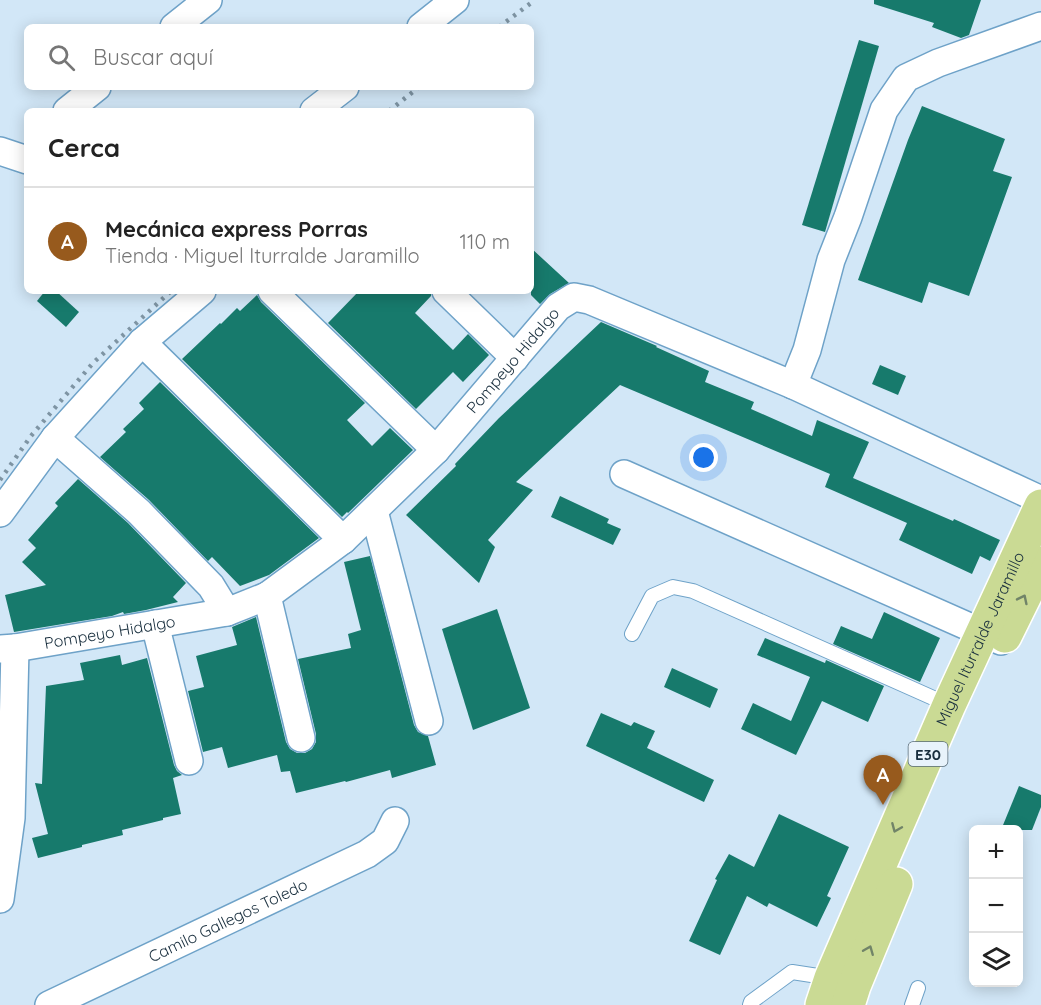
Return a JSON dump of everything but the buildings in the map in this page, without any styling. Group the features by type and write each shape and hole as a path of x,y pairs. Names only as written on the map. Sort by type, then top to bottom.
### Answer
{"main road":[{"name":"Miguel Iturralde Jaramillo","path":"834,996 854,986 966,716 992,637 1041,506"},
{"name":"Miguel Iturralde Jaramillo","path":"834,996 949,705 1041,563"}],"street":[{"path":"178,24 208,0"},
{"path":"425,24 455,0"},
{"path":"793,385 807,350 831,260 884,110 906,78 938,63 1041,26"},
{"path":"70,108 93,90"},
{"path":"318,108 341,90"},
{"path":"0,513 55,438 142,342 198,294"},
{"path":"275,294 436,450"},
{"path":"449,294 515,358"},
{"name":"Pompeyo Hidalgo","path":"7,649 227,612 267,596 343,540 374,511 436,450 558,307 574,297 589,300 793,385 1041,500"},
{"path":"142,342 343,540"},
{"path":"55,438 139,512 211,586 227,612"},
{"path":"624,474 992,637"},
{"path":"374,511 429,721"},
{"path":"267,596 301,738"},
{"path":"155,624 189,761"},
{"path":"0,899 11,818 7,649"},
{"name":"Camilo Gallegos Toledo","path":"49,1005 367,854 385,841 395,821"}],"lane":[{"path":"632,634 652,596 673,587 693,591 949,705"},
{"path":"750,1005 792,972 834,996"},
{"path":"912,1005 918,988"}],"railway":[{"path":"503,24 535,0"},
{"path":"393,108 415,90"},
{"path":"0,480 31,436 93,363 168,294"}],"place":[{"name":"Mecánica express Porras","path":"883,805"}]}
